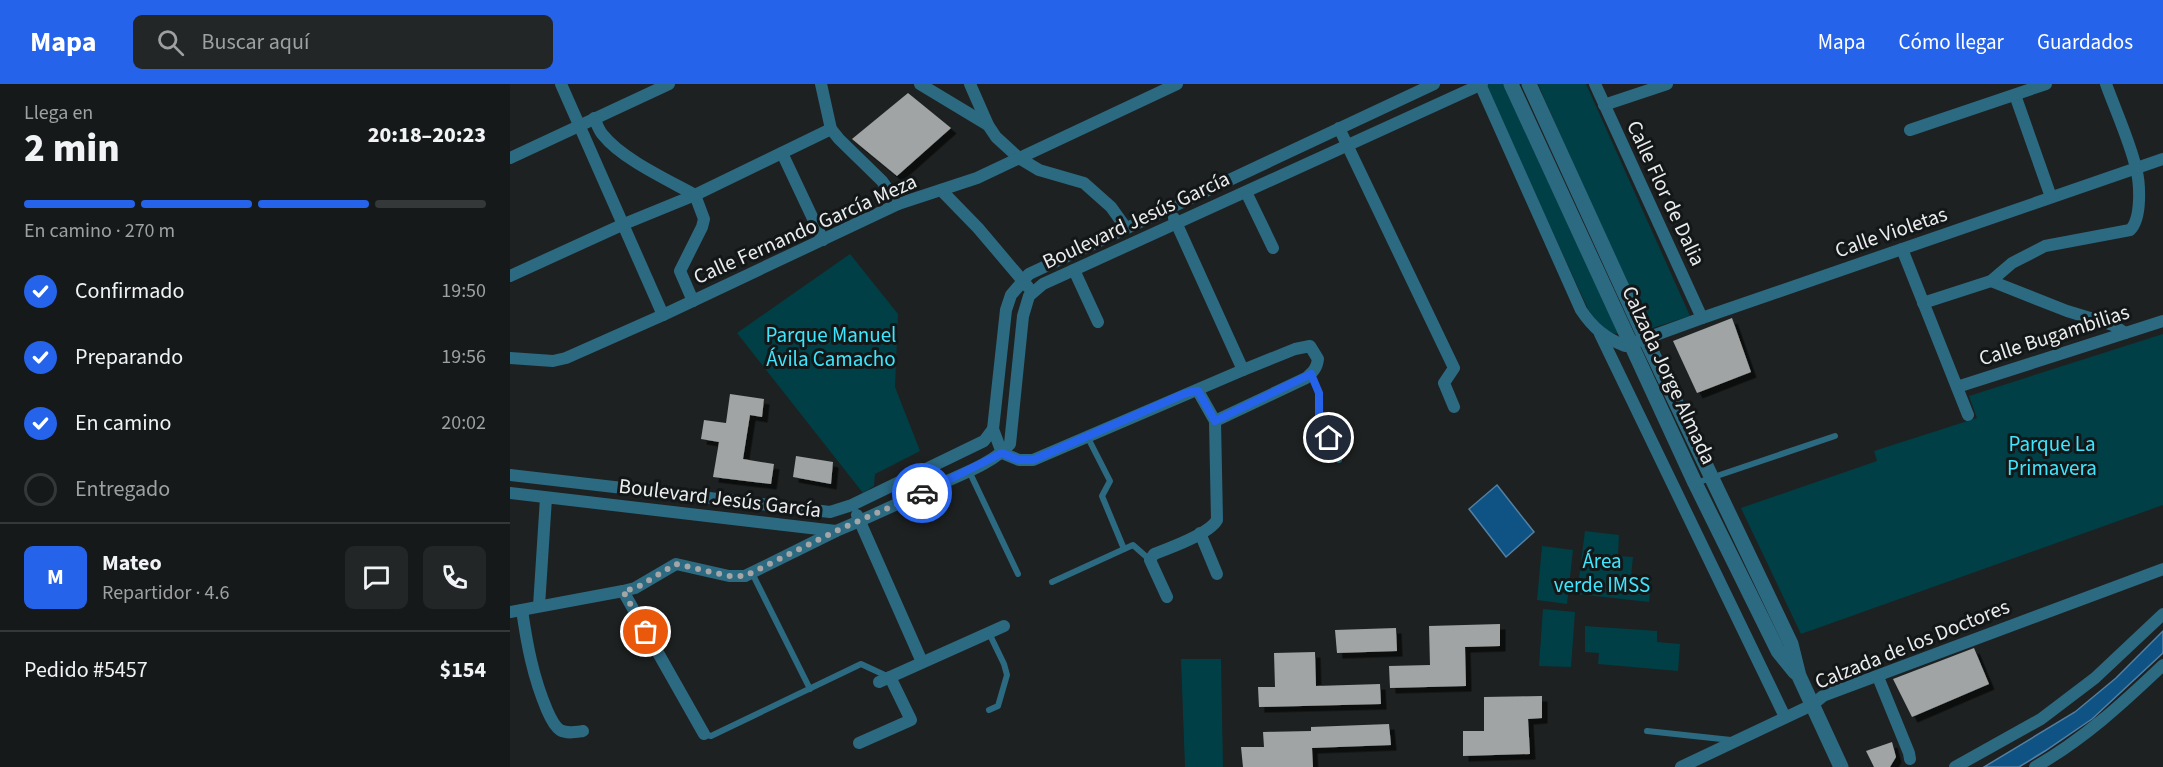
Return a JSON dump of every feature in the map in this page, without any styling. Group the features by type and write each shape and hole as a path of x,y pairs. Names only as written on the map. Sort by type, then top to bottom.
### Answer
{"street":[{"path":"561,84 663,315"},
{"path":"510,158 669,84"},
{"path":"821,84 831,129 882,181 898,204"},
{"path":"920,84 988,125"},
{"path":"970,84 988,125 996,137 1019,158 1040,170 1084,183 1111,207 1126,228"},
{"name":"Calle Fernando García Meza","path":"510,358 553,361 566,358 663,315 898,204 977,178 1177,84"},
{"name":"Boulevard Jesús García","path":"510,474 830,512 852,505 984,441 993,429 1006,310 1011,295 1029,274 1434,84"},
{"name":"Calzada Jorge Almada","path":"1511,84 1639,342 1710,477 1791,644 1799,676 1841,767"},
{"name":"Calzada Jorge Almada","path":"1529,84 1639,342 1695,483 1778,651 1799,676"},
{"name":"Calle Flor de Dalia","path":"1595,84 1702,318"},
{"path":"1605,105 1667,84"},
{"path":"1910,130 2046,84"},
{"path":"1923,303 1991,281 2012,263 2045,246 2130,230 2135,225 2138,212 2136,168 2106,84"},
{"path":"1481,85 1581,310 1600,333 1785,717"},
{"name":"Boulevard Jesús García","path":"510,493 836,531 968,471 1002,453 1010,444 1023,316 1026,302 1043,284 1481,85"},
{"path":"2015,94 2051,198"},
{"path":"594,118 601,133 611,144 695,195 704,219 680,271 693,301"},
{"path":"1339,128 1422,297 1454,368 1444,383 1454,407"},
{"path":"510,276 624,224 695,195 831,129"},
{"path":"782,153 823,240"},
{"name":"Calle Violetas","path":"1639,342 1702,318 2163,159"},
{"path":"941,190 978,228 1033,292"},
{"path":"1246,192 1273,249"},
{"path":"1169,208 1243,370"},
{"path":"1902,249 1968,415"},
{"path":"1074,270 1098,322"},
{"path":"1991,281 2067,311 2113,325 2125,333"},
{"name":"Calle Bugambilias","path":"1957,387 2163,321"},
{"path":"1600,333 1625,346 1639,342"},
{"path":"993,429 1002,453 1019,460 1033,460 1186,393 1198,391 1294,349 1310,346 1318,358 1318,365 1311,374 1215,421"},
{"path":"1167,597 1150,560 1155,554 1214,525 1217,520 1215,421 1198,391"},
{"path":"539,606 546,498"},
{"path":"852,505 922,662"},
{"path":"584,731 567,732 559,729 550,717 533,676 516,611 636,588 676,564 737,577 752,573 836,531"},
{"path":"1200,533 1217,574"},
{"name":"Calzada de los Doctores","path":"1681,767 1812,705 1823,696 2163,569"},
{"path":"623,591 704,734"},
{"path":"1955,767 2041,719 2095,678 2163,614"},
{"path":"859,743 911,720 885,680 1004,626"},
{"path":"2035,767 2079,739 2110,715 2163,665"},
{"path":"1878,677 1909,753 1908,763"}],"lane":[{"path":"1311,374 1319,393 1319,416 1339,460"},
{"path":"1088,436 1110,481 1102,496 1124,549"},
{"path":"1695,483 1835,436"},
{"path":"968,471 1018,574"},
{"path":"1052,582 1133,546 1150,560"},
{"path":"752,573 810,688"},
{"path":"989,633 1007,675 998,706 989,710"},
{"path":"704,734 711,736 861,664 885,680"},
{"path":"1647,731 1737,741"}],"green space":[{"path":"1487,84 1506,84 1623,333 1617,334 1607,330 1598,323 1588,309 1491,98"},
{"path":"1538,84 1586,84 1690,316 1646,330"},
{"name":"Parque Manuel Ávila Camacho","path":"850,254 898,314 895,387 920,451 875,474 874,486 863,493 737,333"},
{"name":"Parque La Primavera","path":"2163,334 2163,505 1801,634 1741,508 1877,461 1874,451 1977,418 1969,396"},
{"name":"Área verde IMSS","path":"1585,531 1619,535 1618,556 1633,557 1631,577 1651,579 1649,602 1577,594"},
{"path":"1542,546 1573,550 1567,604 1537,600"},
{"path":"1543,609 1575,612 1571,667 1539,666"},
{"path":"1585,626 1657,631 1657,642 1680,644 1678,671 1598,664 1599,653 1585,652"},
{"path":"1181,659 1221,659 1223,767 1185,767"}],"water":[{"path":"1497,485 1534,532 1506,557 1469,509"},
{"path":"2163,631 2163,653 2092,719 2019,767 1984,767 2075,712 2116,678"}],"building":[{"path":"908,93 951,128 897,176 852,139"},
{"path":"1732,318 1751,372 1697,393 1673,341"},
{"path":"730,394 764,399 762,417 750,415 743,459 774,464 771,484 713,477 719,442 701,439 704,420 726,423"},
{"path":"796,456 833,462 831,484 793,477"},
{"path":"1500,624 1500,646 1465,647 1466,686 1390,688 1389,666 1430,665 1429,626"},
{"path":"1396,628 1397,651 1337,653 1335,630"},
{"path":"1974,648 1989,684 1912,717 1893,679"},
{"path":"1315,652 1316,686 1380,684 1381,704 1259,707 1258,687 1275,687 1274,653"},
{"path":"1542,696 1542,718 1528,719 1530,754 1463,756 1463,731 1484,731 1484,697"},
{"path":"1389,724 1391,745 1312,748 1313,767 1243,767 1241,747 1264,747 1263,732 1311,731 1311,727"},
{"path":"1892,742 1896,757 1890,767 1874,767 1866,751"}],"way so far":[{"path":"646,632 623,591 636,588 676,564 729,576 745,576 836,531 922,493"}],"route":[{"path":"922,493 1002,453 1019,460 1033,460 1186,393 1198,391 1215,421 1311,374 1319,393 1319,416 1329,438"}]}
